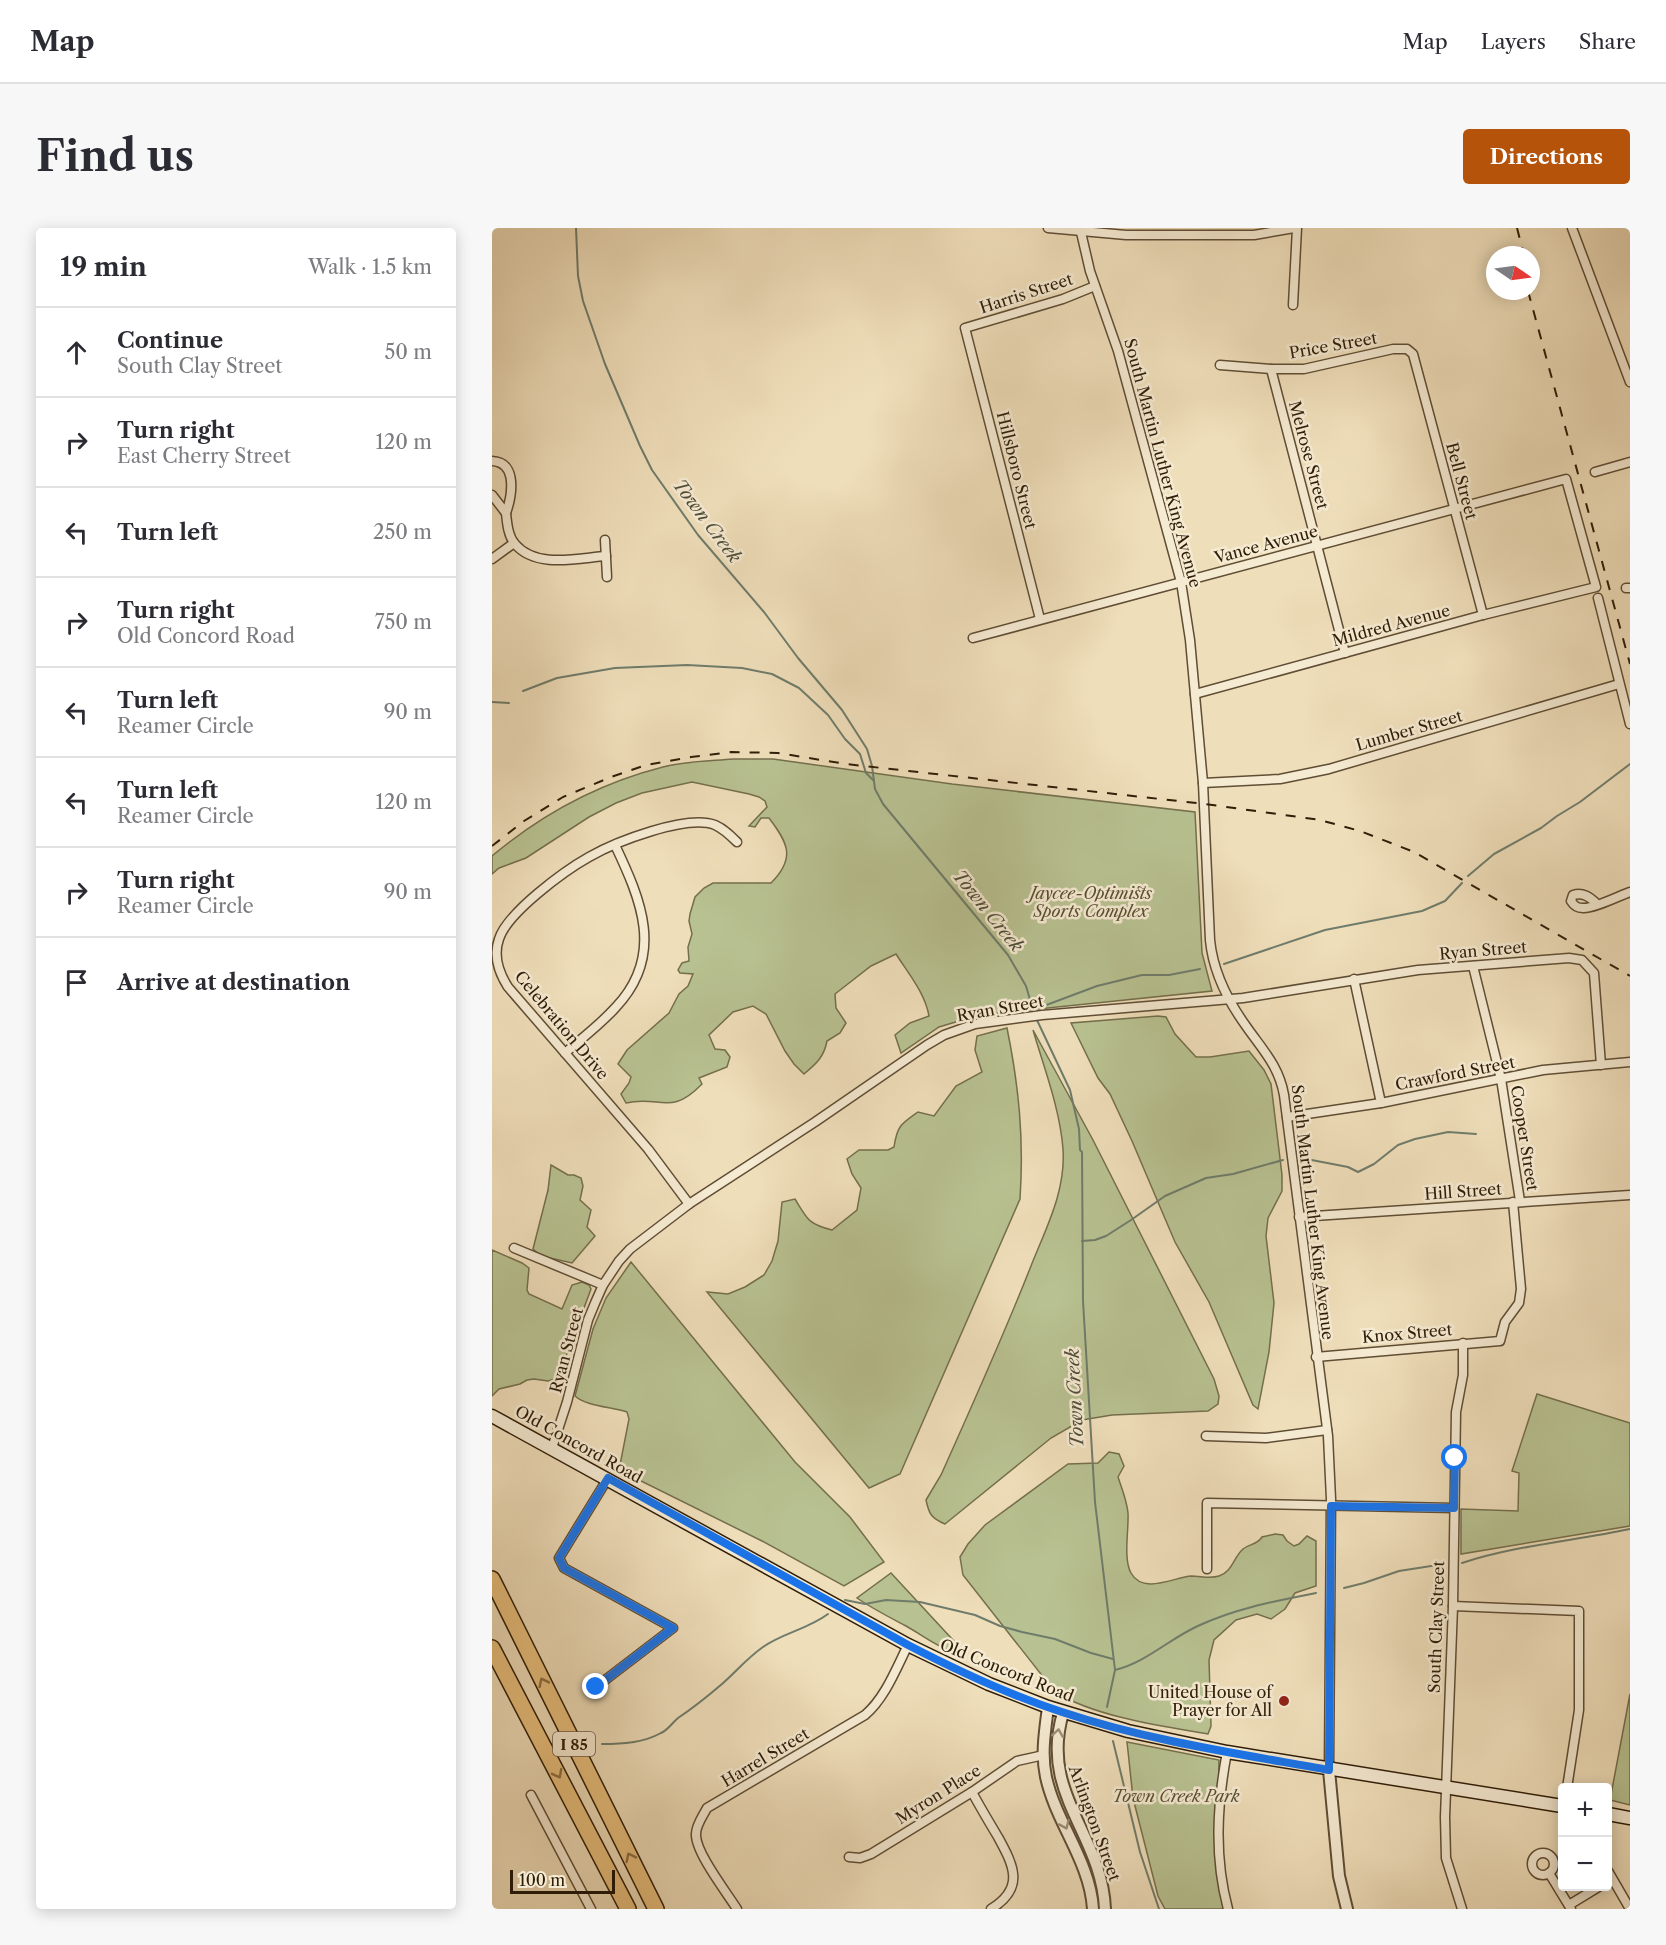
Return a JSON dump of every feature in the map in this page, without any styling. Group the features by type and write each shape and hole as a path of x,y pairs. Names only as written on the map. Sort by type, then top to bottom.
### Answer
{"highway":[{"name":"I 85","path":"492,1579 656,1909"},
{"name":"I 85","path":"492,1648 628,1909"}],"main road":[{"name":"Old Concord Road","path":"492,1416 908,1645 989,1684 1063,1713 1128,1731 1227,1752 1558,1805"},
{"path":"1612,1815 1630,1818"}],"street":[{"path":"1048,228 1080,229 1126,235 1254,235 1295,228 1293,305"},
{"path":"1572,228 1630,382"},
{"name":"South Martin Luther King Avenue","path":"1080,229 1087,261 1118,351 1180,582 1190,640 1203,783 1211,947 1216,970 1242,1021 1275,1066 1282,1085 1287,1116 1327,1430 1331,1506 1329,1770 1339,1876 1347,1909"},
{"name":"Harris Street","path":"965,328 1063,299 1095,286"},
{"name":"Hillsboro Street","path":"965,328 1040,620"},
{"name":"Price Street","path":"1220,366 1304,369 1393,349 1407,349 1413,354"},
{"name":"Bell Street","path":"1413,354 1483,615"},
{"name":"Melrose Street","path":"1271,369 1345,653"},
{"path":"492,461 502,463 508,468 511,478 510,500 506,513 514,543 531,556 543,560 606,556"},
{"path":"1595,472 1630,462"},
{"name":"Vance Avenue","path":"973,638 1566,479 1596,587"},
{"path":"492,495 506,513"},
{"path":"605,540 607,577"},
{"path":"492,559 514,543"},
{"name":"Mildred Avenue","path":"1195,694 1483,615 1596,587"},
{"path":"1598,598 1630,724"},
{"name":"Lumber Street","path":"1203,783 1281,779 1329,769 1619,684"},
{"name":"Celebration Drive","path":"689,1204 648,1149 508,987 497,964 498,942 501,932 517,913 554,881 588,857 615,845 659,829 702,823 714,825 728,833 737,842"},
{"path":"565,1053 618,1005 634,982 644,955 645,930 640,902 615,845"},
{"path":"1595,905 1630,892"},
{"name":"Ryan Street","path":"552,1448 567,1402 588,1320 603,1285 630,1249 689,1204 944,1035 975,1024 1015,1018 1258,996 1418,970 1569,958 1582,960 1594,973 1601,1065"},
{"name":"Cooper Street","path":"1473,966 1501,1080 1517,1202 1521,1289 1519,1303 1505,1322 1500,1341"},
{"path":"1354,979 1382,1103"},
{"name":"Crawford Street","path":"1287,1116 1382,1103 1543,1070 1630,1062"},
{"name":"Hill Street","path":"1299,1217 1630,1195"},
{"path":"514,1248 603,1285"},
{"name":"Knox Street","path":"1316,1357 1500,1341"},
{"name":"South Clay Street","path":"1462,1909 1446,1858 1446,1787 1453,1606 1456,1412 1463,1375 1463,1343"},
{"path":"1206,1436 1266,1438 1327,1430"},
{"path":"596,1687 673,1628 564,1568 560,1563 559,1558 608,1478"},
{"path":"1207,1569 1207,1503 1454,1508"},
{"path":"1453,1606 1579,1611 1579,1710 1568,1783"},
{"name":"Harrel Street","path":"737,1909 698,1848 696,1833 707,1808 865,1715 873,1708 886,1687 908,1645"},
{"name":"Arlington Street","path":"1048,1707 1044,1742 1046,1778 1088,1880 1093,1909"},
{"name":"Arlington Street","path":"1063,1713 1057,1732 1060,1779 1098,1869 1103,1886 1105,1909"},
{"path":"1227,1752 1220,1789 1218,1822 1219,1858 1228,1909"},
{"path":"1044,1755 1050,1757 1056,1785 1074,1814"},
{"name":"Myron Place","path":"849,1857 860,1858 871,1854 972,1792 1017,1761 1044,1755"},
{"path":"972,1792 1010,1859 1014,1873 1013,1884 1008,1894 991,1909"},
{"path":"531,1795 591,1909"},
{"path":"1549,1873 1570,1907 1594,1891"},
{"path":"1612,1884 1630,1909"}],"green space":[{"name":"Jaycee-Optimists Sports Complex","path":"733,759 773,759 952,784 1195,812 1202,953 1212,991 979,1015 939,1027 901,1053 895,1035 910,1023 929,1016 920,991 896,954 871,966 835,994 836,1008 846,1023 840,1033 827,1041 819,1060 804,1074 785,1051 766,1014 753,1006 733,1012 709,1035 715,1049 725,1050 730,1057 727,1067 699,1078 702,1084 682,1100 665,1103 638,1101 626,1103 621,1094 631,1077 618,1064 627,1050 669,1013 679,994 688,986 693,974 680,973 678,970 682,963 689,961 688,947 692,934 689,921 695,897 713,883 771,883 784,866 785,843 769,818 761,818 755,827 749,826 767,807 765,801 749,794 692,782 642,793 616,803 589,817 526,858 499,868 492,874 492,856 551,814 594,791 672,765"},
{"path":"1166,1017 1175,1034 1196,1057 1249,1051 1264,1070 1271,1084 1282,1191 1268,1218 1266,1236 1274,1303 1269,1352 1258,1409 1253,1405 1209,1302 1175,1242 1110,1094 1098,1078 1071,1023"},
{"path":"1007,1028 1020,1113 1020,1199 900,1474 869,1488 707,1292 728,1294 764,1275 772,1261 778,1241 782,1202 795,1199 809,1220 832,1230 857,1210 861,1188 852,1174 847,1159 859,1150 888,1150 894,1147 901,1126 918,1112 934,1116 956,1086 982,1072 975,1050 977,1036"},
{"path":"1033,1030 1093,1140 1214,1379 1219,1396 1218,1404 1208,1411 1112,1415 1082,1420 1051,1438 945,1524 931,1515 926,1500 941,1475 1009,1319 1049,1223 1061,1180 1063,1149 1059,1119"},
{"path":"551,1165 568,1175 581,1178 583,1186 580,1200 591,1210 587,1227 595,1236 572,1263 541,1256 533,1249 548,1190"},
{"path":"492,1250 529,1268 527,1290 529,1294 562,1309 572,1285 582,1282 589,1285 591,1289 558,1378 548,1381 527,1380 499,1389 492,1396"},
{"path":"631,1262 795,1462 850,1517 884,1562 844,1586 762,1541 619,1470 629,1419 627,1412 592,1404 575,1396 593,1329 606,1298"},
{"path":"1537,1394 1630,1423 1630,1526 1461,1554 1461,1509 1518,1511 1519,1473 1512,1471"},
{"path":"1109,1452 1119,1454 1124,1466 1118,1477 1128,1513 1127,1560 1131,1573 1143,1583 1160,1583 1191,1576 1219,1576 1230,1568 1243,1549 1258,1542 1262,1537 1283,1535 1294,1546 1307,1536 1316,1541 1316,1586 1295,1593 1285,1609 1271,1619 1257,1614 1236,1620 1214,1640 1209,1660 1211,1726 1208,1734 1109,1714 1071,1701 1055,1692 963,1575 960,1557 985,1525 1068,1464 1098,1463"},
{"path":"891,1573 965,1653 941,1647 857,1598"},
{"path":"1630,1694 1630,1805 1612,1800 1612,1789"},
{"name":"Town Creek Park","path":"1127,1742 1219,1760 1218,1822 1228,1909 1165,1909 1158,1896 1133,1798"}],"waterway":[{"name":"Town Creek","path":"576,228 578,276 583,301 605,364 652,470 698,535 764,612 798,658 842,710 867,749 875,789 883,804 1008,955 1026,986 1034,1013"},
{"path":"523,691 557,678 615,668 687,665 742,668 772,674 799,688 828,715 845,739 860,754 866,773 873,780"},
{"path":"492,702 509,703"},
{"path":"1468,876 1494,854 1541,828 1630,764"},
{"path":"1224,964 1325,930 1422,911 1445,901 1462,883"},
{"path":"1031,1006 1040,1007 1097,986 1142,975 1169,975 1200,969"},
{"name":"Town Creek","path":"1036,1018 1070,1090 1082,1152 1083,1301 1095,1502 1115,1670 1107,1707"},
{"path":"1296,1157 1348,1167 1358,1172 1374,1164 1398,1145 1415,1139 1448,1132 1476,1134"},
{"path":"1082,1241 1106,1236 1165,1196 1206,1178 1233,1174 1283,1160"},
{"path":"1462,1563 1525,1547 1630,1529"},
{"path":"1344,1588 1399,1571 1444,1564"},
{"path":"1115,1670 1148,1656 1189,1630 1214,1619 1257,1606 1316,1593"},
{"path":"845,1600 865,1604 886,1600 920,1602 975,1615 1000,1626 1055,1639 1113,1659"},
{"path":"602,1744 640,1741 663,1732 763,1647 828,1614"},
{"name":"Town Creek","path":"1113,1741 1140,1852 1159,1909"}],"railway":[{"path":"1517,228 1522,246"},
{"path":"1530,300 1630,664"},
{"path":"492,846 524,821 563,797 646,765 731,752 778,753 846,764 1205,804 1320,820 1360,831 1414,852 1630,976"}],"place":[{"name":"United House of Prayer for All","path":"1284,1701"}],"route":[{"path":"596,1687 673,1628 564,1568 560,1563 559,1558 608,1478 908,1645 1018,1696 1063,1713 1128,1731 1329,1770 1331,1506 1454,1508 1455,1458"}]}
